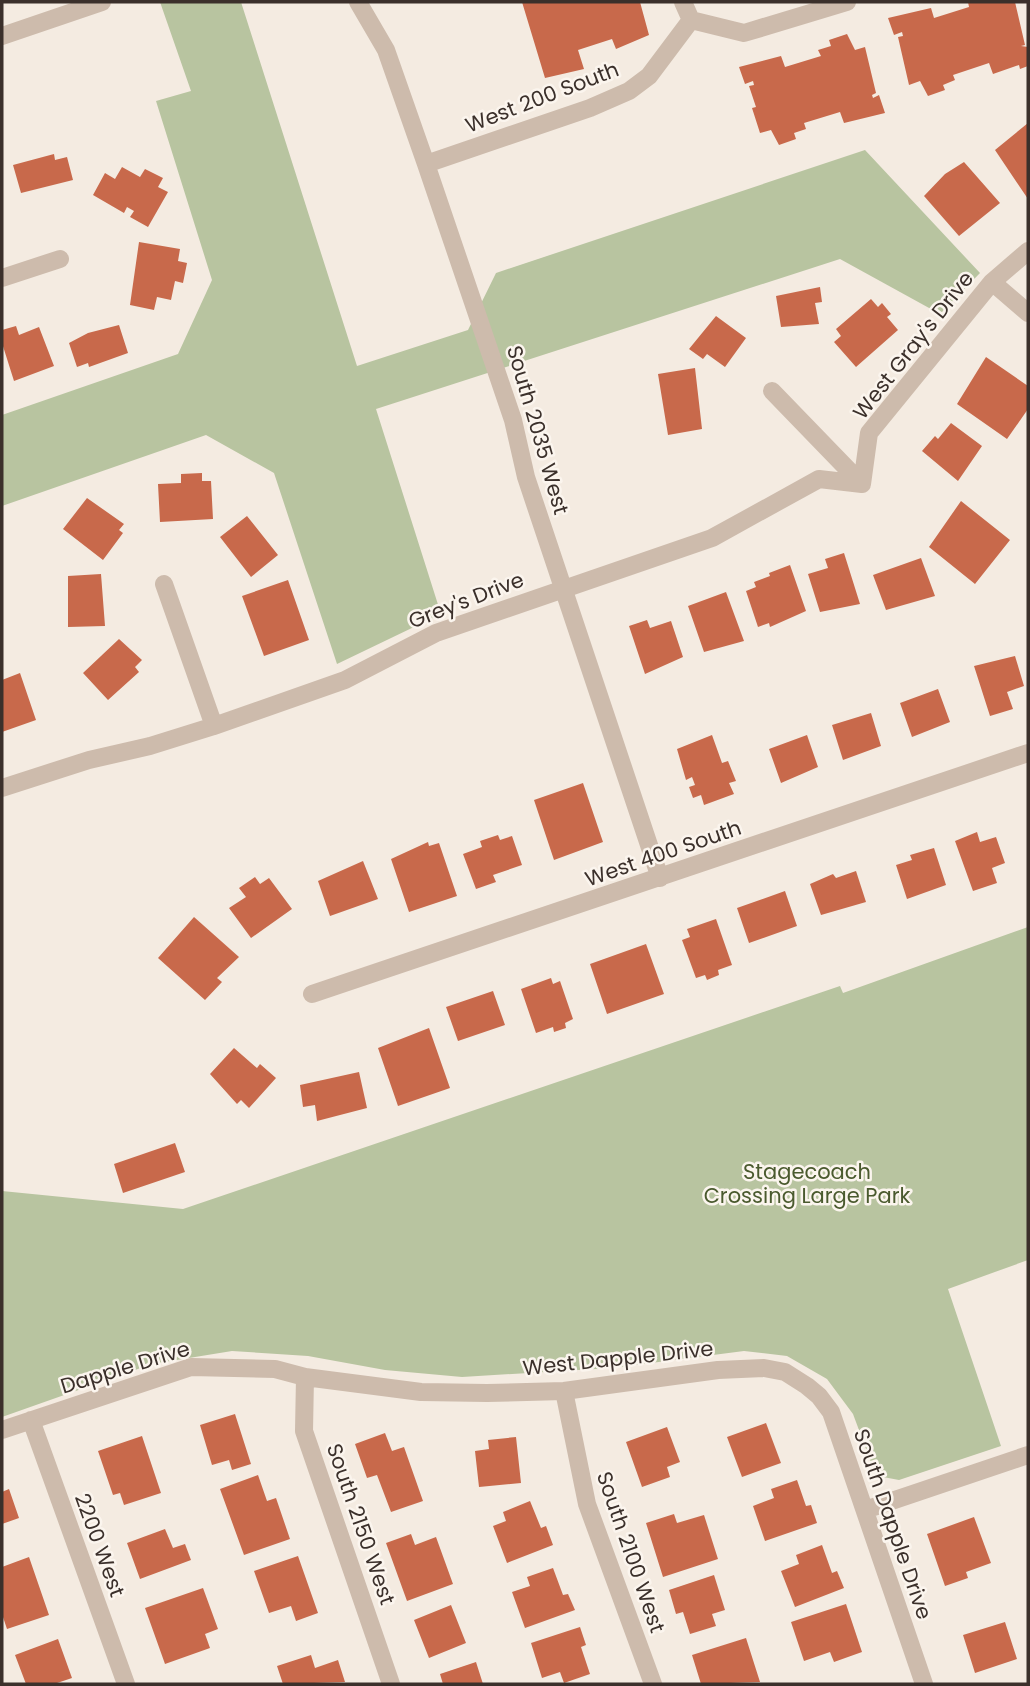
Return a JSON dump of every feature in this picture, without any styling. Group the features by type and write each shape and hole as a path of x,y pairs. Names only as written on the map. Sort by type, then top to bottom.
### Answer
{"street":[{"path":"2,36 102,2"},
{"name":"South 2035 West","path":"358,2 386,50 494,360 513,420 526,477 660,878"},
{"path":"683,2 691,20 744,33 847,2"},
{"name":"West 200 South","path":"426,164 590,108 629,91 649,76 691,20"},
{"name":"West Gray's Drive","path":"862,484 869,433 992,282 1028,251"},
{"path":"2,278 60,258"},
{"path":"992,282 1028,313"},
{"path":"772,391 862,484"},
{"name":"Grey's Drive","path":"2,788 89,760 150,746 214,726 345,680 436,633 712,538 819,479 862,484"},
{"path":"164,584 214,726"},
{"name":"West 400 South","path":"313,994 1028,753"},
{"name":"Dapple Drive","path":"2,1430 191,1367 275,1369 305,1377"},
{"name":"West Dapple Drive","path":"305,1377 421,1392 564,1391 745,1367 785,1372 807,1385"},
{"name":"South 2150 West","path":"305,1377 304,1432 391,1684"},
{"name":"South Dapple Drive","path":"807,1385 831,1412 924,1684"},
{"name":"South 2100 West","path":"564,1391 587,1504 653,1684"},
{"name":"2200 West","path":"31,1420 126,1684"},
{"path":"865,1510 1028,1455"}],"green space":[{"path":"160,2 241,2 357,366 468,330 496,273 865,150 980,273 940,314 840,259 376,409 441,614 337,664 274,473 206,435 2,506 2,415 178,354 212,280 156,101 191,91"},
{"name":"Stagecoach Crossing Large Park","path":"1028,927 1028,1260 948,1289 1001,1446 899,1480 883,1477 872,1465 853,1414 827,1379 787,1356 744,1351 612,1368 462,1377 385,1370 308,1356 232,1351 152,1364 2,1417 2,1191 183,1209 840,986 843,993"}],"building":[{"path":"522,2 640,2 649,35 616,49 612,39 578,50 584,69 545,78"},
{"path":"968,2 1015,2 1025,45 1021,46 1028,47 1028,66 1020,69 1019,65 993,74 989,63 953,75 955,80 943,85 945,90 928,96 920,81 909,85 898,37 903,36 902,32 894,35 888,18 931,8 934,18 969,7"},
{"path":"847,34 855,50 865,47 876,93 872,95 873,98 879,95 885,113 844,123 840,112 804,123 806,129 794,133 796,139 779,145 771,130 760,133 749,86 754,85 753,81 745,84 739,67 781,56 785,67 821,56 818,50 831,46 829,40"},
{"path":"1028,123 1028,199 995,150"},
{"path":"54,154 55,160 67,157 73,180 21,193 13,165"},
{"path":"964,162 1000,203 959,236 924,196 945,174"},
{"path":"122,167 140,177 145,169 163,178 158,187 168,192 148,227 130,217 134,211 127,207 124,213 93,195 105,173 115,179"},
{"path":"139,242 180,249 178,261 187,263 183,283 175,281 171,300 157,297 154,310 130,305"},
{"path":"820,287 822,302 815,303 819,324 781,327 776,296"},
{"path":"871,299 878,307 882,303 891,314 887,317 898,330 856,367 834,342 841,336 836,329"},
{"path":"716,316 746,338 725,367 707,354 703,359 689,349"},
{"path":"119,325 128,353 89,367 88,363 77,367 69,343 88,333"},
{"path":"16,326 19,335 39,327 54,366 14,381 2,343 2,330"},
{"path":"986,357 1028,386 1028,409 1007,439 957,404"},
{"path":"695,368 702,429 668,435 658,374"},
{"path":"951,423 982,446 958,481 922,451 935,436 938,439"},
{"path":"202,473 202,481 211,481 213,519 160,522 158,484 181,483 181,474"},
{"path":"87,498 124,524 119,530 123,533 103,560 63,529"},
{"path":"961,501 1010,540 975,584 929,547"},
{"path":"247,516 278,555 251,577 220,537"},
{"path":"844,553 860,604 820,612 808,574 828,568 825,559"},
{"path":"921,558 935,596 886,610 873,575"},
{"path":"790,565 806,611 770,627 769,623 758,627 746,591 756,587 754,582 770,576 769,573"},
{"path":"101,574 105,626 68,627 68,576"},
{"path":"288,580 309,640 264,656 242,596"},
{"path":"726,592 744,641 704,652 688,606"},
{"path":"647,620 650,628 671,621 683,657 645,674 629,626"},
{"path":"119,639 142,660 135,667 139,672 108,700 83,673"},
{"path":"1015,656 1024,686 1007,692 1013,709 990,716 974,666"},
{"path":"20,673 36,720 2,732 2,680"},
{"path":"938,689 950,722 912,737 900,703"},
{"path":"871,713 881,746 843,760 832,725"},
{"path":"712,735 722,763 728,761 736,781 729,783 734,794 704,805 701,795 693,798 689,787 695,785 692,777 686,780 677,749"},
{"path":"807,735 818,767 781,783 769,749"},
{"path":"583,783 603,842 554,860 534,800"},
{"path":"977,832 980,842 996,837 1005,863 992,868 997,883 973,891 955,841"},
{"path":"498,835 500,840 512,836 522,865 493,875 496,882 476,889 463,854 482,847 480,841"},
{"path":"428,842 429,846 439,843 457,896 409,912 391,859"},
{"path":"934,848 946,885 907,899 896,865 912,860 910,855"},
{"path":"363,861 378,899 330,916 318,881"},
{"path":"856,871 866,902 821,915 810,884 833,874 836,878"},
{"path":"255,877 260,884 269,878 292,909 251,938 229,908 246,897 239,888"},
{"path":"785,891 797,926 749,943 737,908"},
{"path":"194,917 239,957 217,978 222,982 205,1000 158,958"},
{"path":"716,919 732,965 718,970 719,975 707,980 705,975 696,978 682,940 690,937 687,929"},
{"path":"646,944 664,994 607,1014 590,964"},
{"path":"551,978 553,984 560,981 573,1019 565,1023 566,1028 554,1032 553,1027 536,1033 521,989"},
{"path":"493,991 505,1025 458,1041 446,1007"},
{"path":"429,1028 450,1088 398,1106 378,1048"},
{"path":"234,1048 257,1068 260,1064 276,1078 249,1108 241,1100 237,1104 210,1074"},
{"path":"359,1072 367,1108 317,1121 315,1105 303,1107 300,1085"},
{"path":"175,1143 185,1172 123,1193 114,1164"},
{"path":"235,1414 251,1464 232,1470 229,1460 212,1465 200,1425"},
{"path":"766,1423 781,1463 742,1477 727,1437"},
{"path":"667,1427 680,1462 667,1467 670,1477 642,1487 626,1442"},
{"path":"385,1433 392,1451 404,1447 423,1501 391,1512 377,1475 367,1478 355,1444"},
{"path":"142,1436 161,1493 124,1505 120,1493 113,1495 98,1451"},
{"path":"516,1437 521,1483 479,1487 475,1451 489,1449 488,1440"},
{"path":"258,1475 267,1501 276,1498 290,1539 244,1555 220,1489"},
{"path":"797,1480 806,1506 811,1505 817,1523 765,1541 753,1506 774,1498 771,1489"},
{"path":"9,1489 19,1518 2,1524 2,1492"},
{"path":"530,1501 541,1528 546,1526 553,1545 507,1563 493,1526 506,1521 503,1512"},
{"path":"674,1514 677,1523 704,1515 718,1559 663,1577 646,1523"},
{"path":"974,1517 991,1563 966,1572 968,1578 945,1586 927,1534"},
{"path":"165,1529 173,1548 185,1544 191,1560 140,1579 127,1543"},
{"path":"411,1534 415,1545 436,1537 453,1584 407,1601 386,1543"},
{"path":"822,1545 832,1573 837,1571 844,1588 795,1607 781,1571 799,1564 796,1555"},
{"path":"298,1556 318,1613 296,1621 291,1606 269,1613 254,1571"},
{"path":"29,1557 49,1615 7,1629 2,1614 2,1567"},
{"path":"553,1568 563,1595 568,1594 575,1610 525,1628 512,1592 530,1586 527,1577"},
{"path":"714,1575 725,1610 712,1614 716,1626 690,1634 683,1612 676,1614 669,1590"},
{"path":"203,1588 218,1629 205,1634 210,1648 165,1664 145,1608"},
{"path":"846,1604 862,1652 834,1662 830,1652 804,1661 791,1622"},
{"path":"451,1605 466,1643 429,1658 414,1620"},
{"path":"1005,1622 1017,1659 975,1673 963,1635"},
{"path":"580,1627 586,1645 581,1647 590,1674 564,1683 560,1672 542,1678 531,1643"},
{"path":"746,1638 760,1682 701,1684 692,1655"},
{"path":"58,1639 72,1678 54,1684 26,1684 15,1655"},
{"path":"311,1655 315,1668 338,1660 345,1682 283,1684 277,1666"},
{"path":"476,1662 483,1684 443,1684 440,1674"}]}
